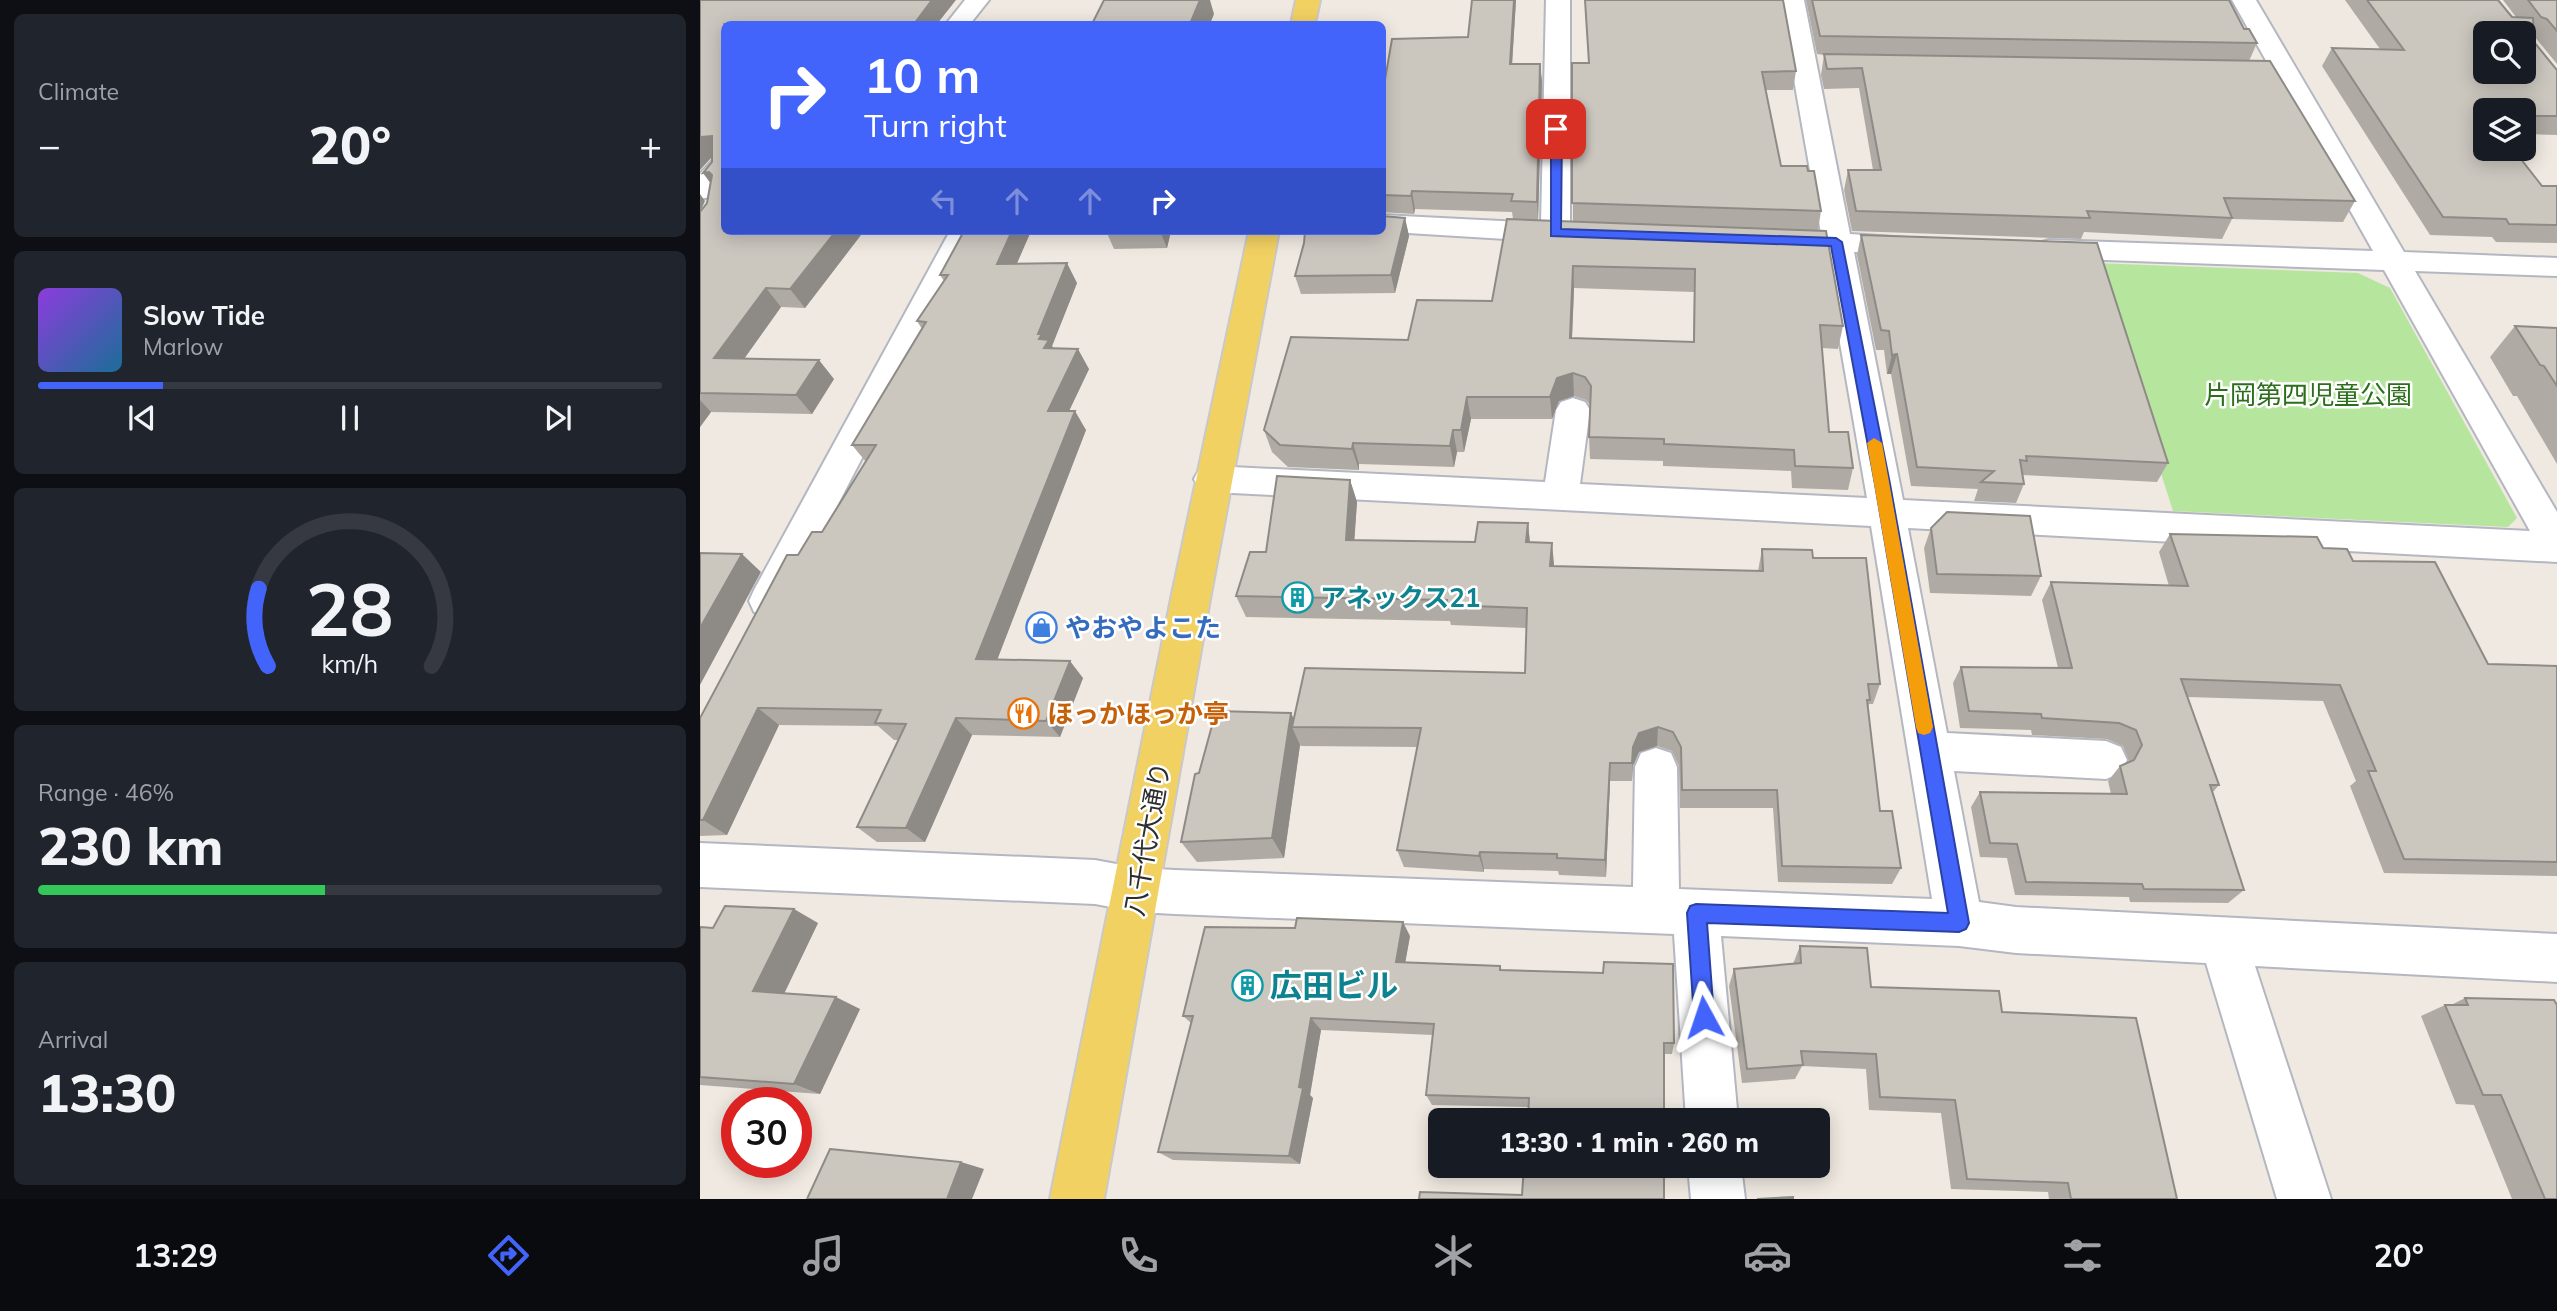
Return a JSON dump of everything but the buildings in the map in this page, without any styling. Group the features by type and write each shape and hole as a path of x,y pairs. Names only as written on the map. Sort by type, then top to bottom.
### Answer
{"main road":[{"path":"1304,21 1308,0"},
{"name":"八千代大通り","path":"1077,1199 1138,890 1212,478 1263,235"}],"street":[{"path":"960,21 977,0"},
{"path":"1386,224 1568,233 1558,0"},
{"path":"1792,0 1818,64 1836,242 1959,923"},
{"path":"2244,0 2273,72 2395,261 2557,546"},
{"path":"711,203 721,174"},
{"path":"752,632 963,235"},
{"path":"1742,239 1934,246"},
{"path":"2018,248 2557,267"},
{"path":"1561,495 1573,410"},
{"path":"1212,478 2557,546"},
{"path":"1928,751 2106,760"},
{"path":"1656,767 1676,912 1710,1108"},
{"path":"700,865 1095,881 1138,890 1959,923 2015,930 2557,958"},
{"path":"2223,941 2304,1199"},
{"path":"1716,1178 1718,1199"}],"green space":[{"name":"片岡第四児童公園","path":"2094,263 2358,273 2390,288 2517,518 2508,527 2173,511"}],"slow traffic":[{"path":"1874,443 1924,727"}],"place":[{"name":"アネックス21","path":"1297,597"},
{"name":"やおやよこた","path":"1042,627"},
{"name":"ほっかほっか亭","path":"1024,713"},
{"name":"広田ビル","path":"1247,985"}],"route":[{"path":"1556,129 1555,233 1836,242 1882,484 1959,923 1696,913 1704,1017"}]}
